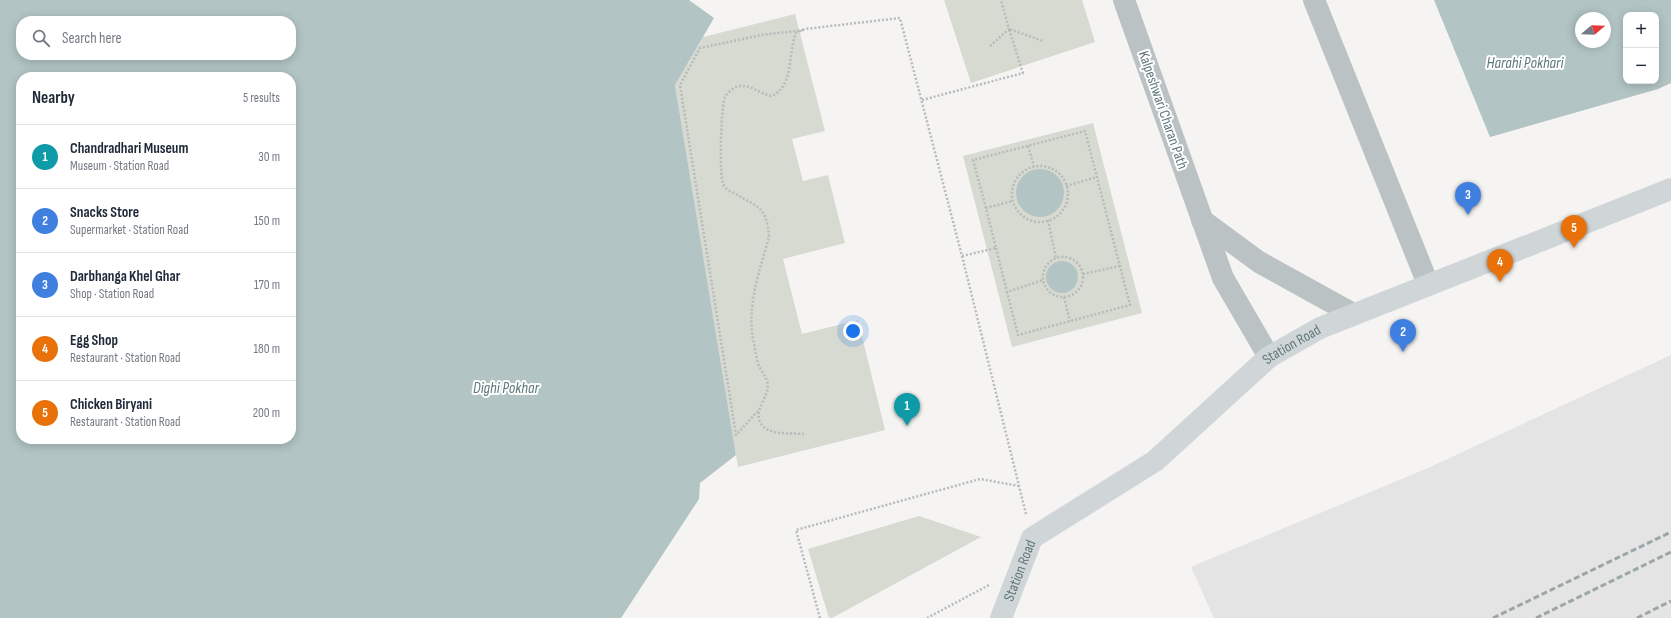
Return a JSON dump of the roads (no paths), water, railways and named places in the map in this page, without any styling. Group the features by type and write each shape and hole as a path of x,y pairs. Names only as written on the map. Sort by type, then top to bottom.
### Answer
{"main road":[{"name":"Station Road","path":"1001,618 1019,568 1032,538 1155,461 1269,357 1320,328 1353,314 1671,189"}],"street":[{"name":"Kalpeshwari Charan Path","path":"1124,0 1223,278 1269,357"},
{"path":"1314,0 1428,284"},
{"path":"1202,220 1259,262 1353,314"}],"water":[{"name":"Dighi Pokhar","path":"0,0 689,0 714,18 675,85 736,455 700,483 699,499 621,618 0,618"},
{"name":"Harahi Pokhari","path":"1434,0 1671,0 1671,83 1658,89 1490,137"},
{"path":"1035,169 1045,169 1054,173 1060,179 1063,184 1063,202 1054,213 1045,217 1035,217 1026,213 1020,207 1016,198 1016,188 1020,179 1026,173"},
{"path":"1059,261 1065,261 1075,268 1078,277 1077,283 1071,290 1065,293 1059,293 1049,286 1046,280 1046,274 1053,264"}],"railway":[{"path":"1493,618 1671,532"},
{"path":"1536,618 1671,552"},
{"path":"1637,618 1671,601"}],"place":[{"name":"Darbhanga Khel Ghar","path":"1468,215"},
{"name":"Chicken Biryani","path":"1574,248"},
{"name":"Egg Shop","path":"1500,282"},
{"name":"Snacks Store","path":"1403,352"},
{"name":"Chandradhari Museum","path":"907,426"}]}
